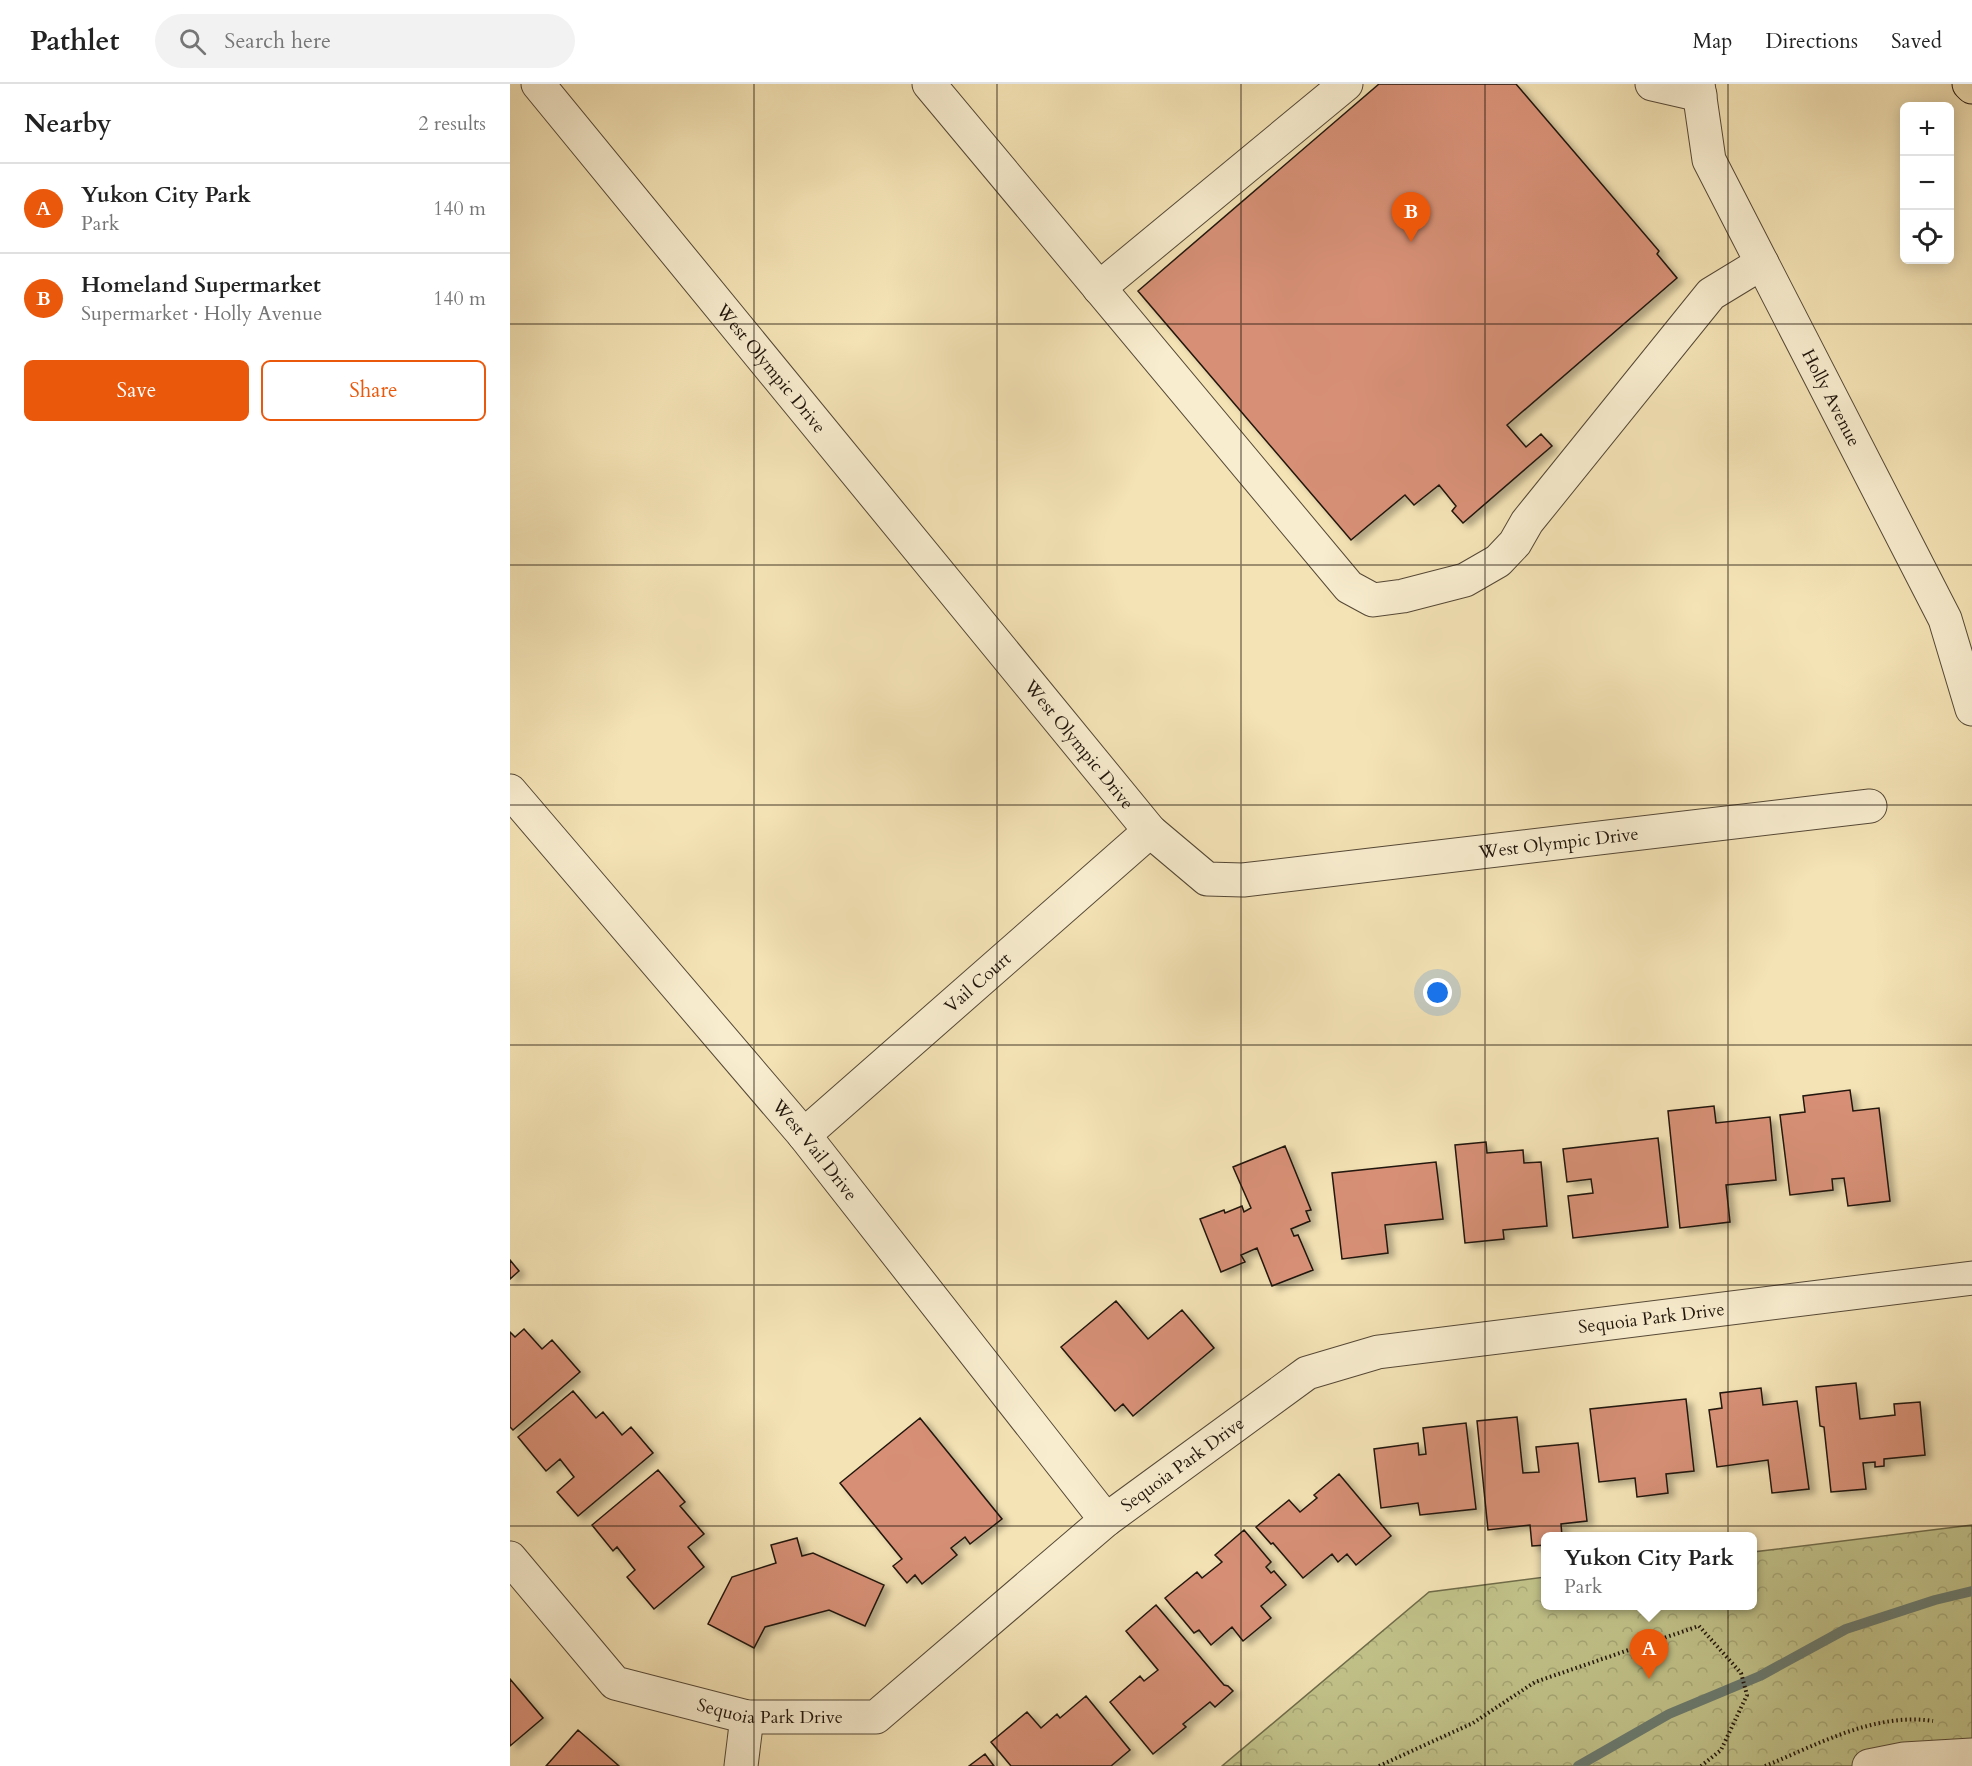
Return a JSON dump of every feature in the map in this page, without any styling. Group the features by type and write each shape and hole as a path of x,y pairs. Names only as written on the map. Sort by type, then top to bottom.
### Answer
{"street":[{"name":"West Olympic Drive","path":"538,84 1150,831 1207,879 1243,880 1870,806"},
{"path":"929,84 1349,587 1373,600 1403,596 1465,580 1498,561 1515,543 1527,522 1711,294 1762,263"},
{"path":"1099,288 1347,84"},
{"path":"1652,84 1699,89"},
{"name":"Holly Avenue","path":"1699,89 1709,160 1945,619 1972,710"},
{"name":"West Vail Drive","path":"510,791 804,1135 1106,1520"},
{"name":"Vail Court","path":"804,1135 1150,831"},
{"name":"Sequoia Park Drive","path":"510,1558 615,1683 747,1717 876,1717 1106,1520 1307,1373 1378,1352 1972,1278"},
{"path":"741,1766 747,1717"},
{"path":"1869,1766 1904,1759 1972,1755"}],"path":[{"path":"1379,1766 1473,1723 1536,1682 1699,1626 1741,1673 1747,1695 1721,1750 1701,1766"}],"green space":[{"path":"1972,1525 1972,1766 1222,1766 1429,1592 1541,1578 1541,1610 1757,1610 1757,1552"}],"building":[{"path":"1379,84 1516,84 1659,251 1657,254 1677,278 1507,425 1526,447 1541,434 1552,446 1463,523 1452,511 1456,506 1439,485 1414,505 1405,495 1351,540 1138,291"},
{"path":"1850,1090 1853,1111 1879,1108 1890,1201 1848,1206 1844,1178 1832,1179 1833,1190 1790,1195 1780,1115 1805,1112 1803,1096"},
{"path":"1714,1106 1716,1123 1770,1117 1776,1180 1726,1185 1730,1222 1680,1228 1668,1111"},
{"path":"1658,1138 1668,1227 1573,1238 1568,1196 1593,1193 1591,1179 1567,1182 1563,1149"},
{"path":"1486,1142 1487,1153 1523,1150 1524,1163 1541,1162 1547,1226 1503,1230 1504,1239 1465,1243 1455,1145"},
{"path":"1285,1146 1311,1210 1306,1211 1310,1221 1291,1229 1294,1236 1298,1235 1313,1270 1272,1286 1257,1248 1241,1255 1245,1262 1221,1272 1200,1219 1242,1206 1244,1212 1251,1208 1233,1167"},
{"path":"1436,1162 1443,1219 1385,1225 1388,1253 1342,1259 1332,1173"},
{"path":"510,1260 519,1271 510,1279"},
{"path":"1116,1301 1148,1339 1182,1310 1214,1348 1133,1416 1123,1404 1115,1411 1061,1347"},
{"path":"524,1329 542,1349 552,1340 580,1372 513,1430 510,1427 510,1332 515,1337"},
{"path":"1856,1383 1860,1419 1895,1415 1894,1404 1920,1402 1925,1455 1884,1459 1884,1466 1875,1467 1875,1462 1863,1463 1866,1489 1831,1492 1824,1427 1820,1426 1816,1387"},
{"path":"1761,1388 1763,1405 1797,1401 1809,1489 1772,1493 1768,1460 1717,1467 1709,1410 1722,1408 1720,1393"},
{"path":"573,1391 596,1418 603,1412 622,1435 631,1427 653,1453 578,1516 557,1492 574,1477 560,1459 546,1471 518,1437"},
{"path":"1686,1399 1694,1471 1666,1474 1668,1493 1637,1497 1635,1478 1599,1482 1590,1409"},
{"path":"1517,1417 1523,1473 1539,1472 1536,1447 1578,1443 1587,1521 1561,1524 1562,1532 1541,1532 1541,1545 1532,1546 1530,1525 1488,1530 1477,1421"},
{"path":"920,1418 1002,1519 970,1544 965,1537 951,1548 957,1555 922,1584 915,1575 907,1583 893,1566 902,1559 840,1483"},
{"path":"1466,1423 1476,1509 1420,1515 1418,1503 1381,1508 1374,1449 1418,1443 1419,1455 1426,1454 1423,1428"},
{"path":"658,1470 685,1502 680,1506 704,1534 688,1547 704,1567 654,1609 627,1577 635,1570 617,1547 613,1551 592,1525"},
{"path":"1339,1474 1391,1536 1356,1565 1347,1554 1338,1562 1332,1554 1303,1578 1256,1527 1289,1500 1300,1512 1317,1498 1314,1495"},
{"path":"1244,1530 1271,1562 1266,1567 1271,1573 1274,1571 1286,1585 1261,1606 1271,1618 1243,1641 1232,1627 1211,1645 1199,1630 1194,1633 1165,1598 1197,1572 1202,1578 1222,1562 1215,1555"},
{"path":"797,1538 802,1556 813,1553 884,1585 865,1626 829,1610 765,1627 754,1648 708,1624 732,1577 776,1563 771,1545"},
{"path":"1156,1605 1224,1685 1233,1691 1215,1707 1210,1702 1183,1724 1186,1727 1153,1754 1110,1702 1140,1676 1144,1681 1158,1670 1126,1631"},
{"path":"510,1679 543,1718 510,1746"},
{"path":"1086,1696 1130,1750 1111,1766 1011,1766 991,1742 1027,1712 1041,1728 1057,1714 1060,1718"},
{"path":"578,1730 619,1766 546,1766"},
{"path":"985,1754 994,1766 969,1766"}],"waterway":[{"path":"1578,1766 1669,1714 1760,1676 1846,1629 1935,1600 1972,1591"}],"place":[{"name":"Homeland Supermarket","path":"1411,242"},
{"name":"Yukon City Park","path":"1649,1679"}]}
